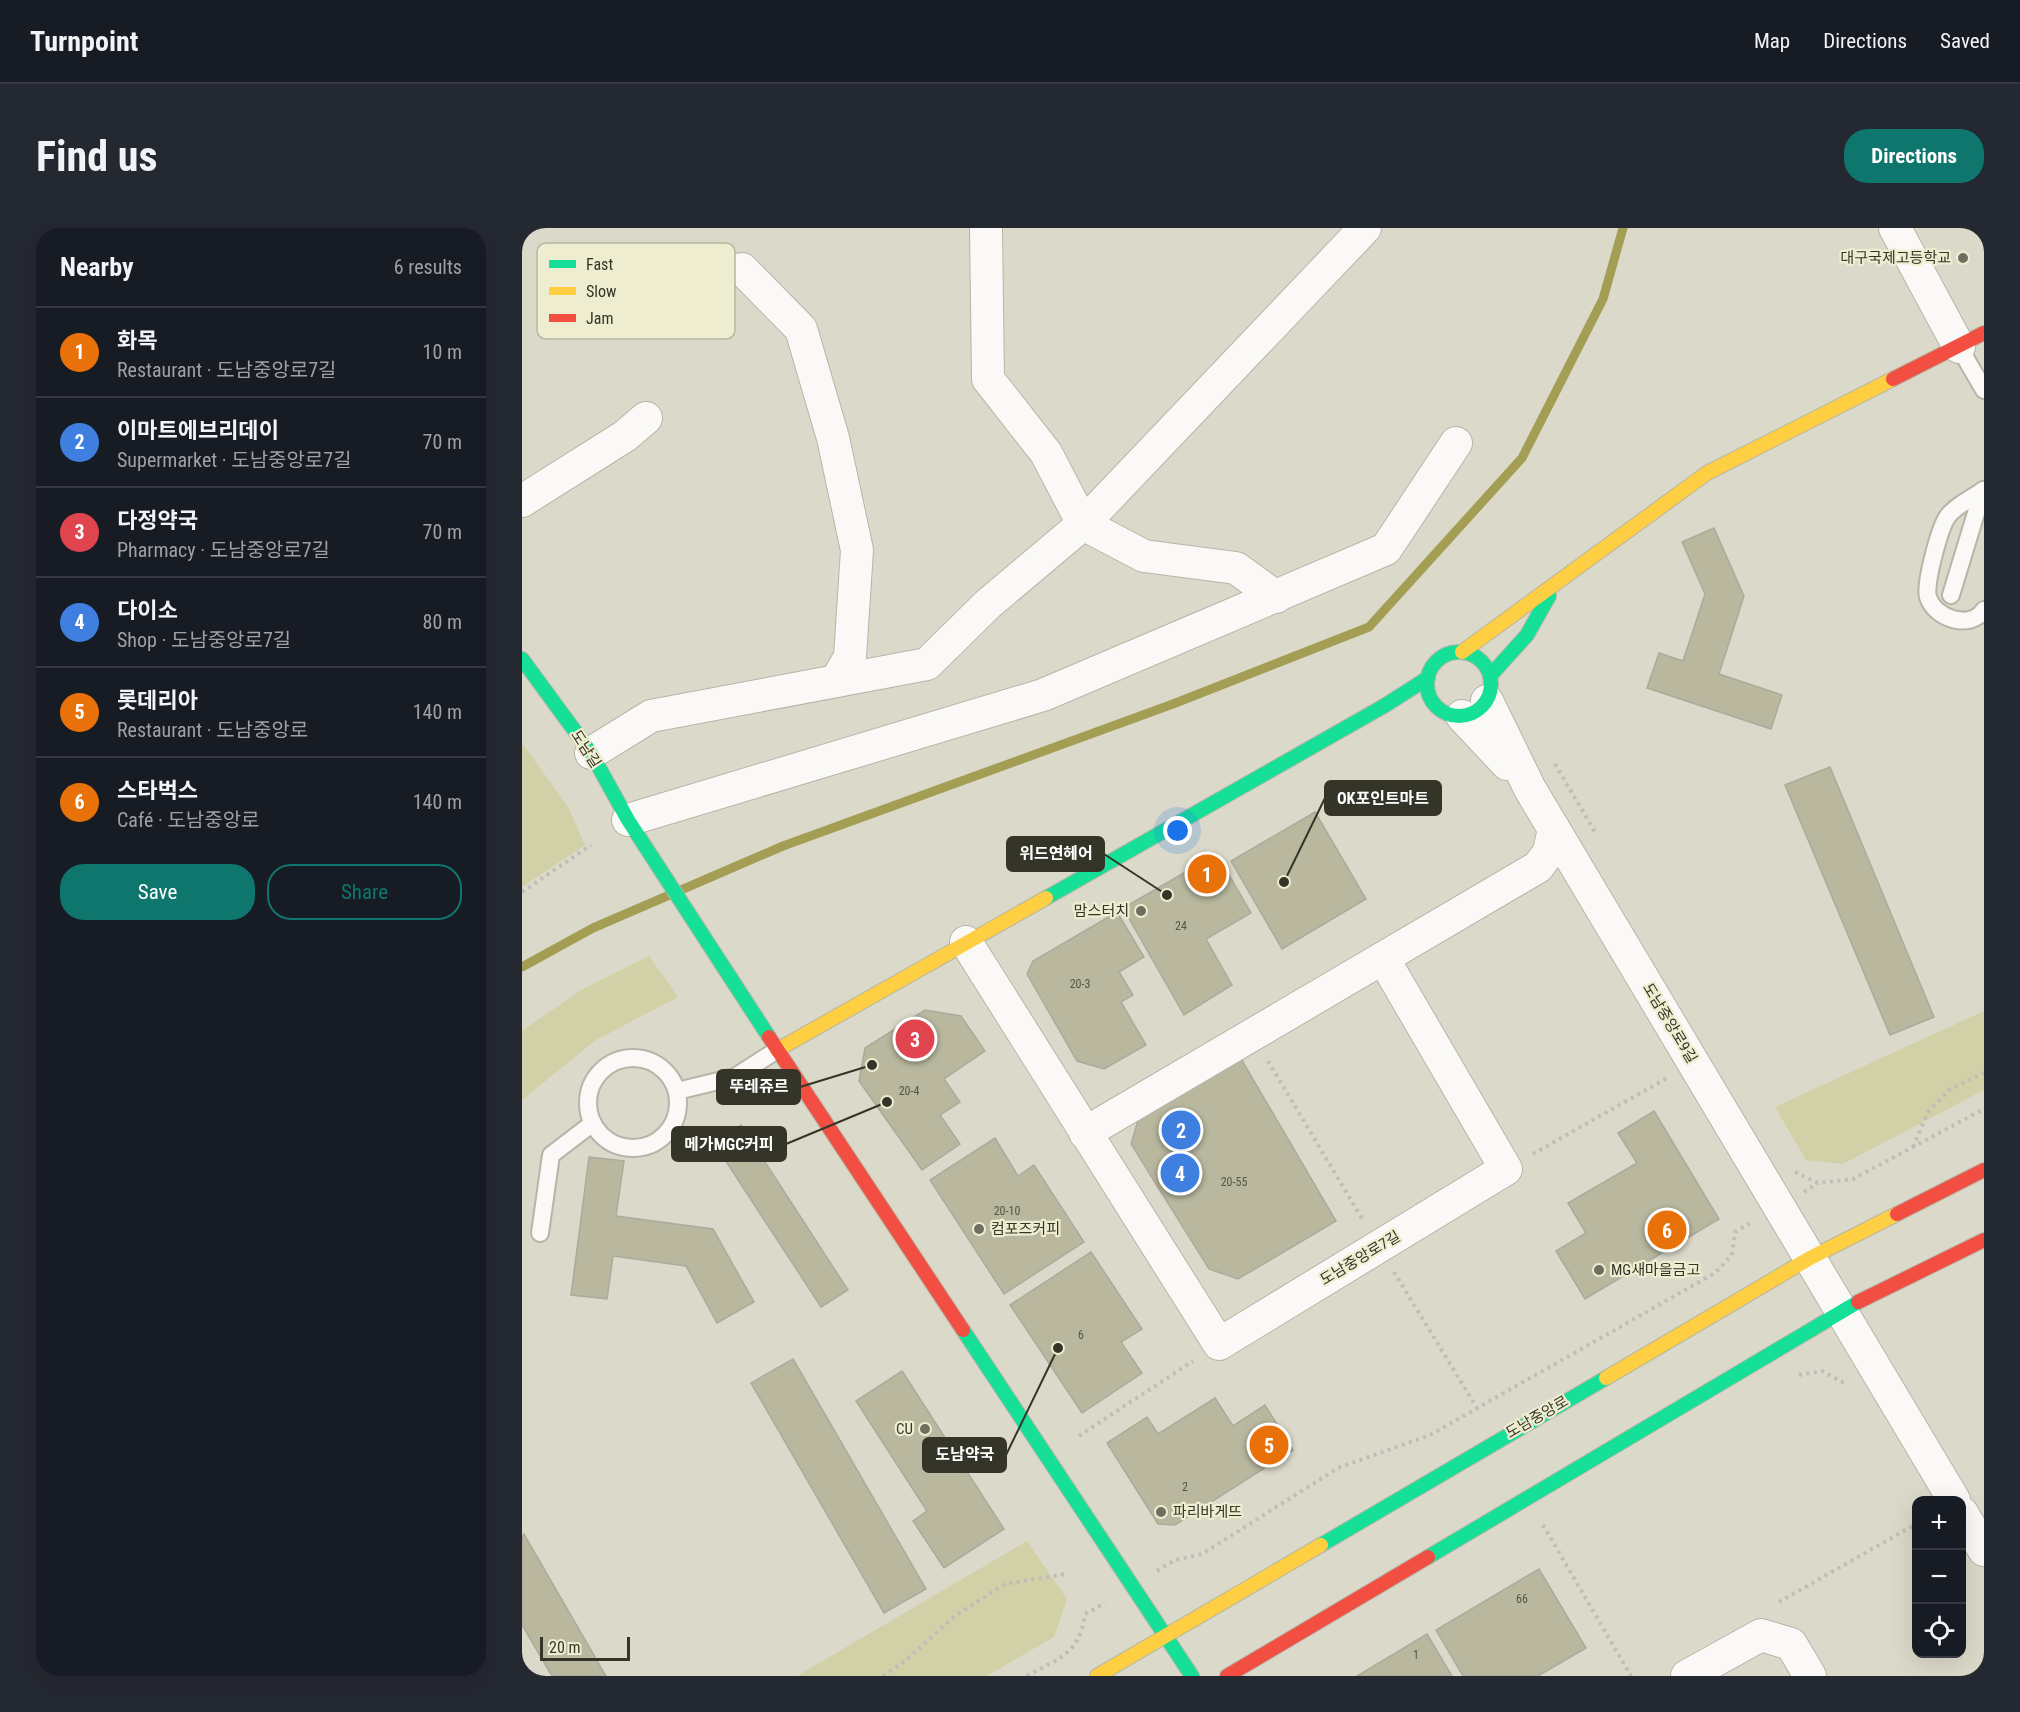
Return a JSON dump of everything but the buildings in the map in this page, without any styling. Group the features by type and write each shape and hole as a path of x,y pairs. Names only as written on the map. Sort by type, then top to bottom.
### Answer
{"street":[{"path":"986,228 988,379 1046,453 1083,524 1144,556 1236,568 1276,597"},
{"path":"591,753 651,716 927,664 988,604 1083,524 1365,228"},
{"path":"1461,703 1429,695 1428,678 1431,669 1444,655 1462,652 1707,473 1972,340 1895,228"},
{"path":"742,269 801,329 833,438 857,550 850,657 836,681"},
{"path":"522,501 625,436 646,418"},
{"path":"636,832 1043,695 1386,549 1456,443"},
{"path":"1461,703 1527,635 1554,587"},
{"path":"1461,703 1480,660 1462,652"},
{"name":"도남길","path":"522,659 591,753 636,832 777,1050 1192,1676"},
{"path":"777,1050 1358,721 1428,678"},
{"name":"도남중앙로9길","path":"1461,703 1530,789 1952,1496"},
{"path":"1358,721 1392,716"},
{"path":"1085,1133 1538,867 1549,852 1554,829"},
{"path":"1538,867 1581,874"},
{"path":"966,942 1218,1344"},
{"path":"1383,958 1506,1169"},
{"name":"도남중앙로7길","path":"1218,1344 1506,1169"},
{"name":"도남중앙로","path":"1097,1676 1810,1258 1984,1170"},
{"path":"1227,1676 1869,1296 1984,1240"},
{"path":"1966,1520 1984,1550"},
{"path":"1687,1676 1761,1635 1791,1644 1810,1676"}],"lane":[{"path":"1972,340 1984,390"},
{"path":"1951,595 1983,490"},
{"path":"1983,490 1948,516 1929,570 1928,597 1940,614 1962,622 1979,617 1984,610"},
{"path":"677,1091 735,1077 777,1050"},
{"path":"632,1058 654,1064 670,1078 677,1091 679,1106 675,1121 668,1133 657,1142 643,1148 628,1148 614,1144 602,1136 593,1123 588,1109 589,1094 594,1080 604,1068 618,1061 632,1058"},
{"path":"540,1233 551,1155 593,1123"}],"path":[{"path":"1551,757 1599,839"},
{"path":"522,892 591,845"},
{"path":"1506,1169 1694,1063"},
{"path":"1913,1147 1928,1112 1949,1090 1984,1073"},
{"path":"1792,1170 1818,1183 1853,1179 1984,1108"},
{"path":"1175,1560 1202,1554 1338,1468 1430,1435 1715,1272 1732,1255 1735,1232"},
{"path":"1079,1436 1218,1344"},
{"path":"1542,1525 1631,1676"},
{"path":"1779,1602 1912,1527"},
{"path":"884,1676 905,1661 956,1615 1005,1584 1065,1574"},
{"path":"1027,1676 1071,1650 1083,1633 1085,1614"}],"shaded area":[{"path":"522,743 568,807 585,845 522,887"},
{"path":"649,956 678,997 596,1040 522,1100 522,1031 581,990"},
{"path":"1984,1011 1984,1090 1843,1164 1806,1160 1775,1107"},
{"path":"1027,1541 1067,1599 1054,1637 987,1676 797,1676"}],"waterway":[{"path":"522,967 593,928 783,846 1173,704 1369,627 1522,458 1603,299 1623,228"}],"traffic: fast":[{"path":"1490,676 1527,635 1549,596"},
{"path":"1453,652 1465,652 1482,661 1489,672 1491,684 1489,696 1482,707 1465,716 1453,716 1441,711 1432,702 1427,690 1427,678 1432,666 1441,657 1453,652"},
{"path":"522,659 591,753 628,820 769,1037"},
{"path":"1046,898 1384,706 1428,678"},
{"path":"1428,1557 1858,1302"},
{"path":"963,1330 1192,1676"},
{"path":"1321,1545 1606,1378"}],"traffic: slow":[{"path":"1462,652 1707,473 1893,379"},
{"path":"777,1050 1046,898"},
{"path":"1606,1378 1810,1258 1897,1214"},
{"path":"1097,1676 1321,1545"}],"traffic: jam":[{"path":"1893,379 1984,333"},
{"path":"769,1037 963,1330"},
{"path":"1897,1214 1984,1170"},
{"path":"1858,1302 1984,1240"},
{"path":"1227,1676 1428,1557"}],"place":[{"name":"대구국제고등학교","path":"1963,258"},
{"name":"화목","path":"1207,874"},
{"name":"OK포인트마트","path":"1284,882"},
{"name":"위드연헤어","path":"1167,895"},
{"name":"맘스터치","path":"1141,911"},
{"name":"다정약국","path":"915,1039"},
{"name":"뚜레쥬르","path":"872,1065"},
{"name":"메가MGC커피","path":"887,1102"},
{"name":"이마트에브리데이","path":"1181,1130"},
{"name":"다이소","path":"1180,1173"},
{"name":"컴포즈커피","path":"979,1229"},
{"name":"스타벅스","path":"1667,1230"},
{"name":"MG새마을금고","path":"1599,1270"},
{"name":"도남약국","path":"1058,1348"},
{"name":"CU","path":"925,1429"},
{"name":"롯데리아","path":"1269,1445"},
{"name":"파리바게뜨","path":"1161,1512"}]}
